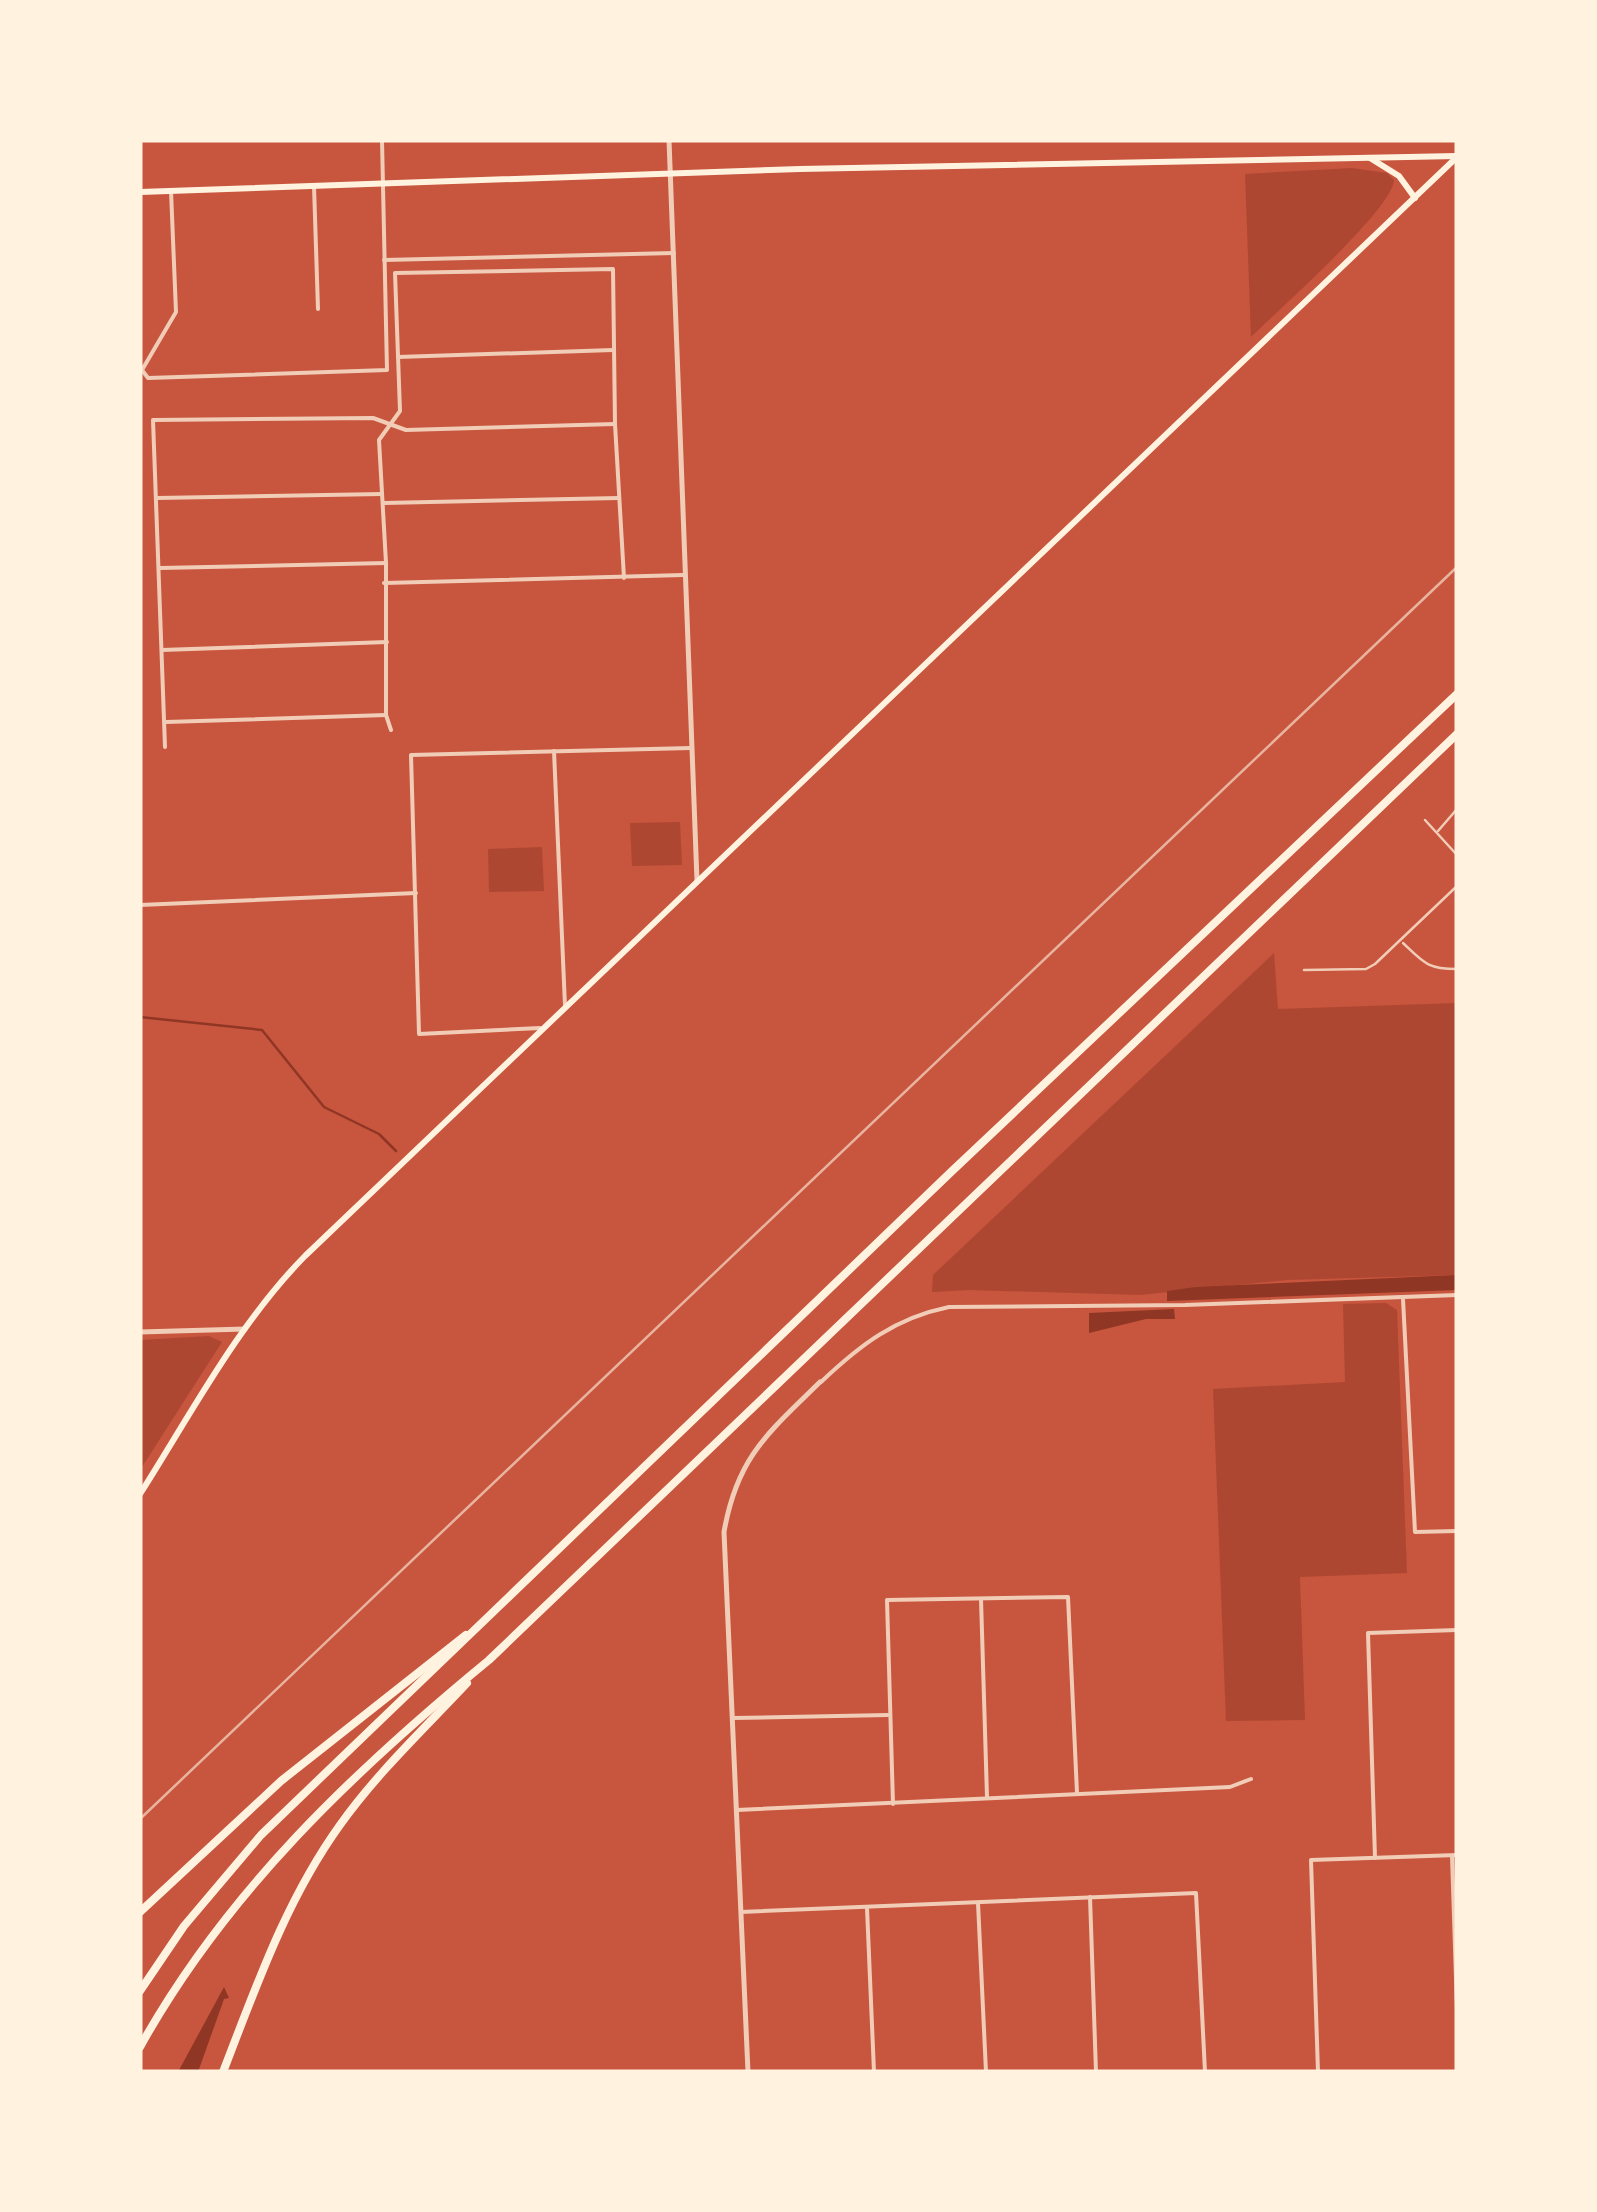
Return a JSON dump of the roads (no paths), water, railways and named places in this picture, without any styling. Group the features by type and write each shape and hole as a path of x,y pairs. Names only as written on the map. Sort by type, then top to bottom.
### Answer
{"highway":[{"path":"140,1991 184,1926 261,1835 951,1172 1457,694"},
{"path":"223,2072 261,1971 300,1888 341,1823 385,1770 489,1660 1457,734"},
{"path":"140,1912 280,1781 432,1659 486,1622"},
{"path":"140,2047 177,1988 287,1844 395,1737 489,1660"}],"main road":[{"path":"140,192 800,169 1457,157"},
{"path":"140,1494 245,1329 304,1256 1457,157"},
{"path":"1369,158 1399,176 1415,198"}],"street":[{"path":"171,191 176,312 142,370 148,378 388,370 382,140"},
{"path":"669,140 697,882"},
{"path":"314,186 318,309"},
{"path":"384,260 674,253"},
{"path":"391,730 386,716 386,564 379,440 400,411 395,272 613,269 615,424 624,578"},
{"path":"398,356 614,350"},
{"path":"165,747 153,420 373,418 406,430 615,424"},
{"path":"156,498 382,494"},
{"path":"383,503 619,498"},
{"path":"160,568 386,564"},
{"path":"384,583 683,575"},
{"path":"162,650 386,642"},
{"path":"164,722 386,716"},
{"path":"544,1028 419,1034 411,754 690,748"},
{"path":"554,751 565,1008"},
{"path":"140,905 416,892"},
{"path":"748,2072 724,1532 734,1488 768,1432 878,1333 924,1312 949,1307 1184,1305 1457,1296"},
{"path":"1403,1298 1415,1532 1457,1531"},
{"path":"140,1332 245,1329"},
{"path":"893,1804 887,1600 1068,1597 1077,1793"},
{"path":"981,1599 987,1796"},
{"path":"1375,1858 1368,1633 1457,1630"},
{"path":"732,1718 889,1714"},
{"path":"736,1810 1230,1787 1251,1779"},
{"path":"1318,2072 1311,1860 1454,1855 1457,2010"},
{"path":"741,1912 1196,1893 1205,2072"},
{"path":"1090,1898 1096,2072"},
{"path":"978,1902 986,2072"},
{"path":"868,1908 874,2072"}],"lane":[{"path":"1437,832 1457,809"},
{"path":"1425,820 1457,855"},
{"path":"1304,970 1366,968 1402,942 1457,886"},
{"path":"1402,942 1427,966 1457,969"}],"waterway":[{"path":"140,1017 262,1030 324,1107 379,1134 396,1151"}],"railway":[{"path":"140,1819 1457,567"}]}
